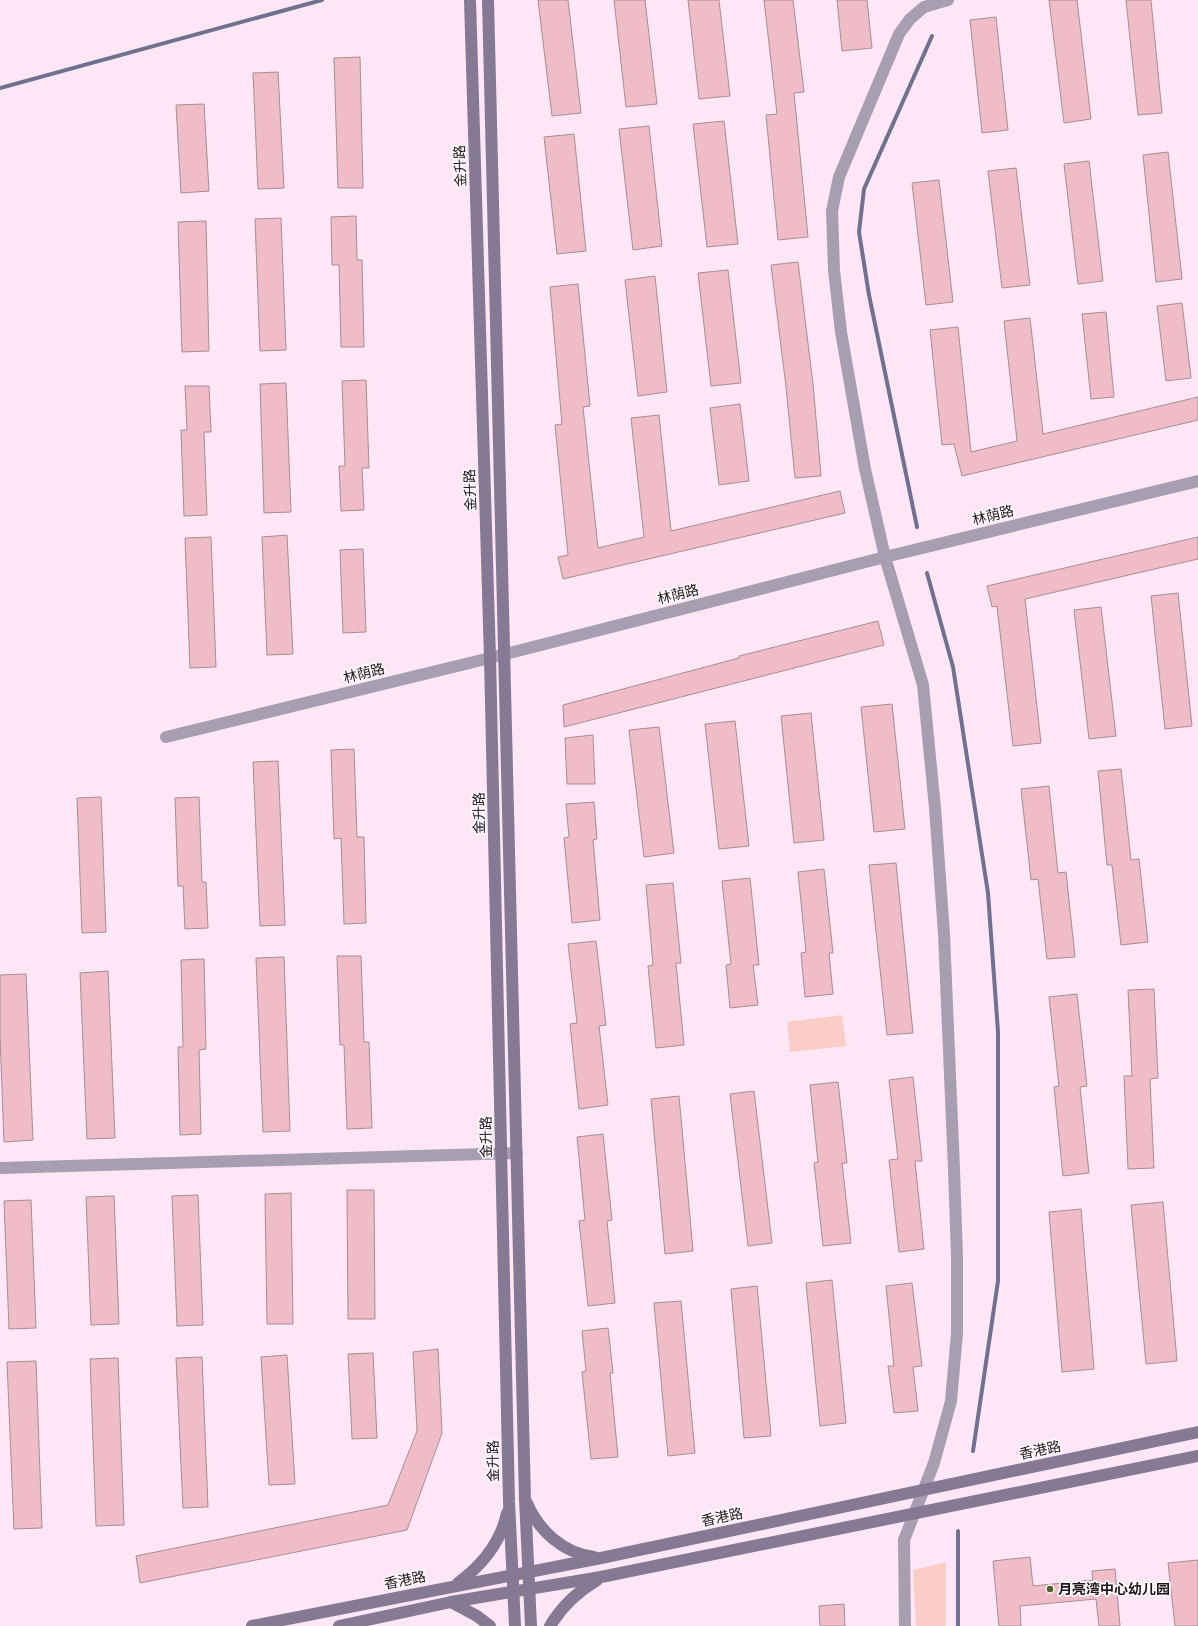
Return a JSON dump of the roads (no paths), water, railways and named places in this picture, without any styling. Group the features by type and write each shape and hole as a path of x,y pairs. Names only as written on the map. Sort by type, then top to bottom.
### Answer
{"main road":[{"name":"金升路","path":"470,0 490,658 509,1502 515,1626"},
{"name":"金升路","path":"488,0 526,1499 531,1626"},
{"name":"香港路","path":"252,1626 456,1585 601,1558 1198,1432"},
{"path":"339,1626 451,1602 601,1577 1198,1456"},
{"path":"526,1499 535,1519 549,1536 573,1551 587,1556 601,1558"},
{"path":"456,1585 473,1571 488,1555 501,1530 509,1502"},
{"path":"550,1626 569,1601 584,1588 601,1577"},
{"path":"451,1602 477,1616 490,1626"}],"street":[{"path":"905,1626 904,1540 934,1463 951,1401 957,1333 957,1257 954,1161 943,926 935,808 923,685 885,557 865,469 841,332 834,270 832,211 839,177 899,34 910,19 924,7 948,0"},
{"name":"林荫路","path":"166,737 490,658 885,557 1198,481"},
{"path":"0,1168 517,1153"}],"waterway":[{"path":"0,88 322,0"},
{"path":"917,527 869,295 859,232 864,189 932,36"},
{"path":"927,573 953,667 988,893 998,1032 998,1281 973,1451"},
{"path":"958,1531 958,1626"}],"place":[{"name":"月亮湾中心幼儿园","path":"1050,1589"}]}
